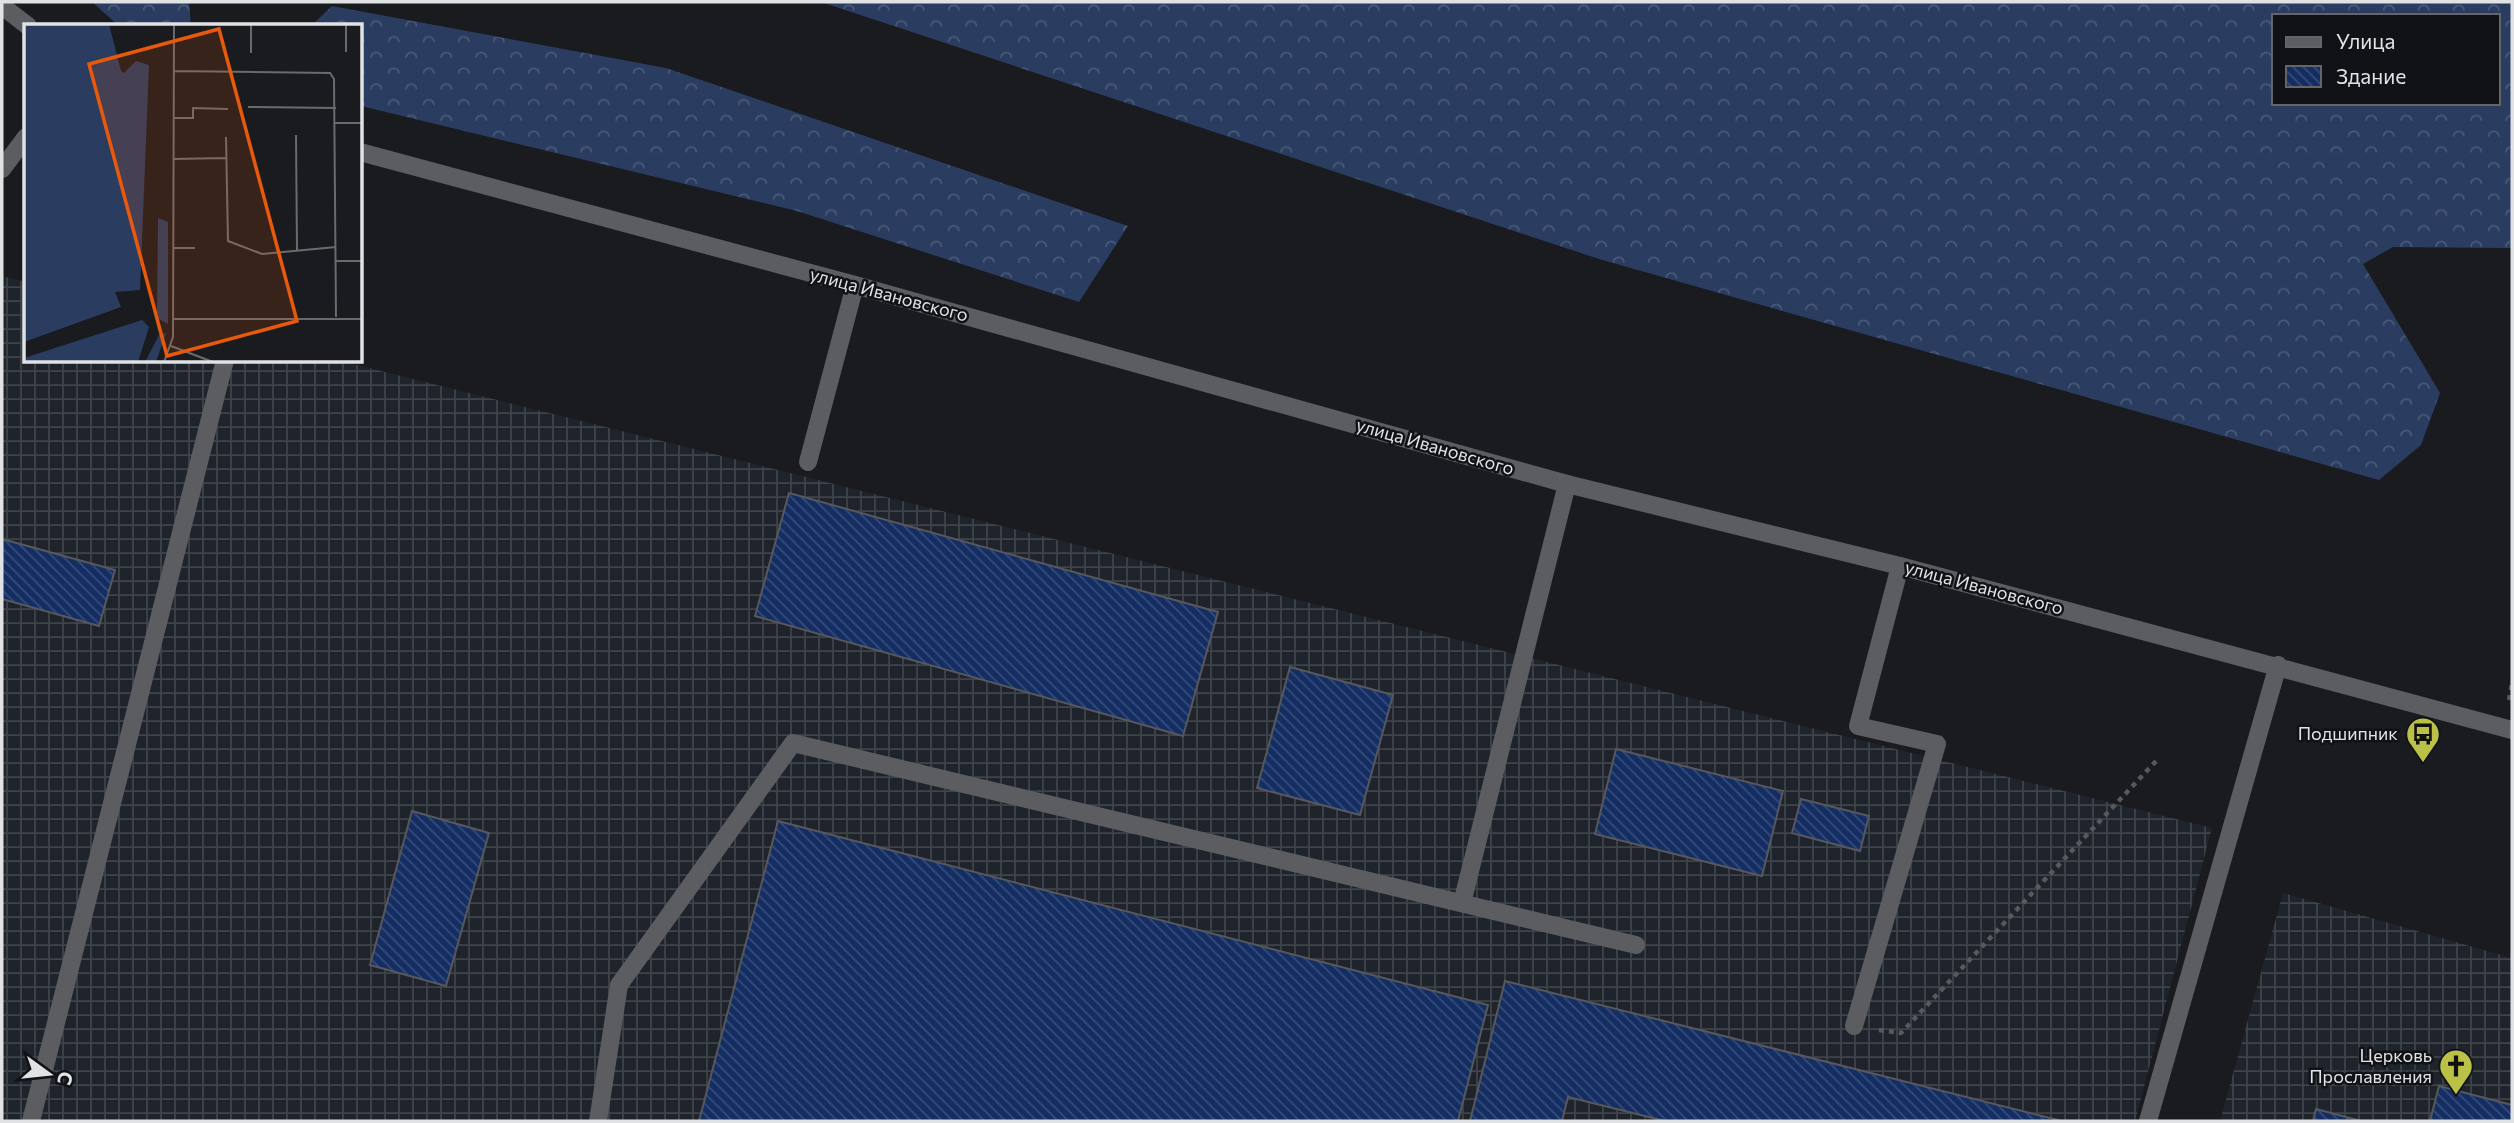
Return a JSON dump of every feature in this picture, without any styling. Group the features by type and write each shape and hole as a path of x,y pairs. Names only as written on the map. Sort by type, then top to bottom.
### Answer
{"main road":[{"path":"2,6 25,24"},
{"path":"2,169 24,140"},
{"name":"улица Ивановского","path":"362,153 855,285 1567,484 1900,566 2278,665 2512,730"},
{"path":"808,462 855,285"},
{"path":"31,1121 224,362"},
{"path":"1462,903 1567,484"},
{"path":"1854,1026 1937,744 1858,726 1900,566"},
{"path":"2148,1121 2278,665"},
{"path":"598,1121 619,985 793,743 1636,945"}],"path":[{"path":"1854,1026 1901,1033 2158,759"}],"shaded area":[{"path":"2,276 24,282 24,362 345,362 2212,828 2135,1121 2,1121"},
{"path":"2283,893 2512,958 2512,1121 2220,1121"}],"green space":[{"path":"92,2 189,2 191,24 117,24"},
{"path":"821,2 2512,2 2512,248 2393,247 2363,264 2440,393 2421,445 2379,480 1599,259"},
{"path":"332,6 666,68 1128,226 1079,302 797,211 362,106 362,24 313,24"}],"building":[{"path":"789,493 1218,612 1183,736 755,616"},
{"path":"2,539 115,570 99,626 2,599"},
{"path":"1290,667 1393,695 1360,815 1257,788"},
{"path":"1616,749 1783,791 1762,876 1595,834"},
{"path":"1801,799 1869,816 1860,851 1792,833"},
{"path":"412,811 489,833 446,986 370,965"},
{"path":"778,821 1488,1005 1458,1121 699,1121"},
{"path":"1505,981 2062,1121 1665,1121 1568,1097 1562,1121 1470,1121"},
{"name":"Церковь Прославления","path":"2439,1086 2512,1105 2512,1121 2430,1121"},
{"path":"2316,1109 2361,1121 2313,1121"}],"place":[{"name":"Подшипник","path":"2423,764"},
{"name":"Церковь Прославления","path":"2456,1096"}]}
